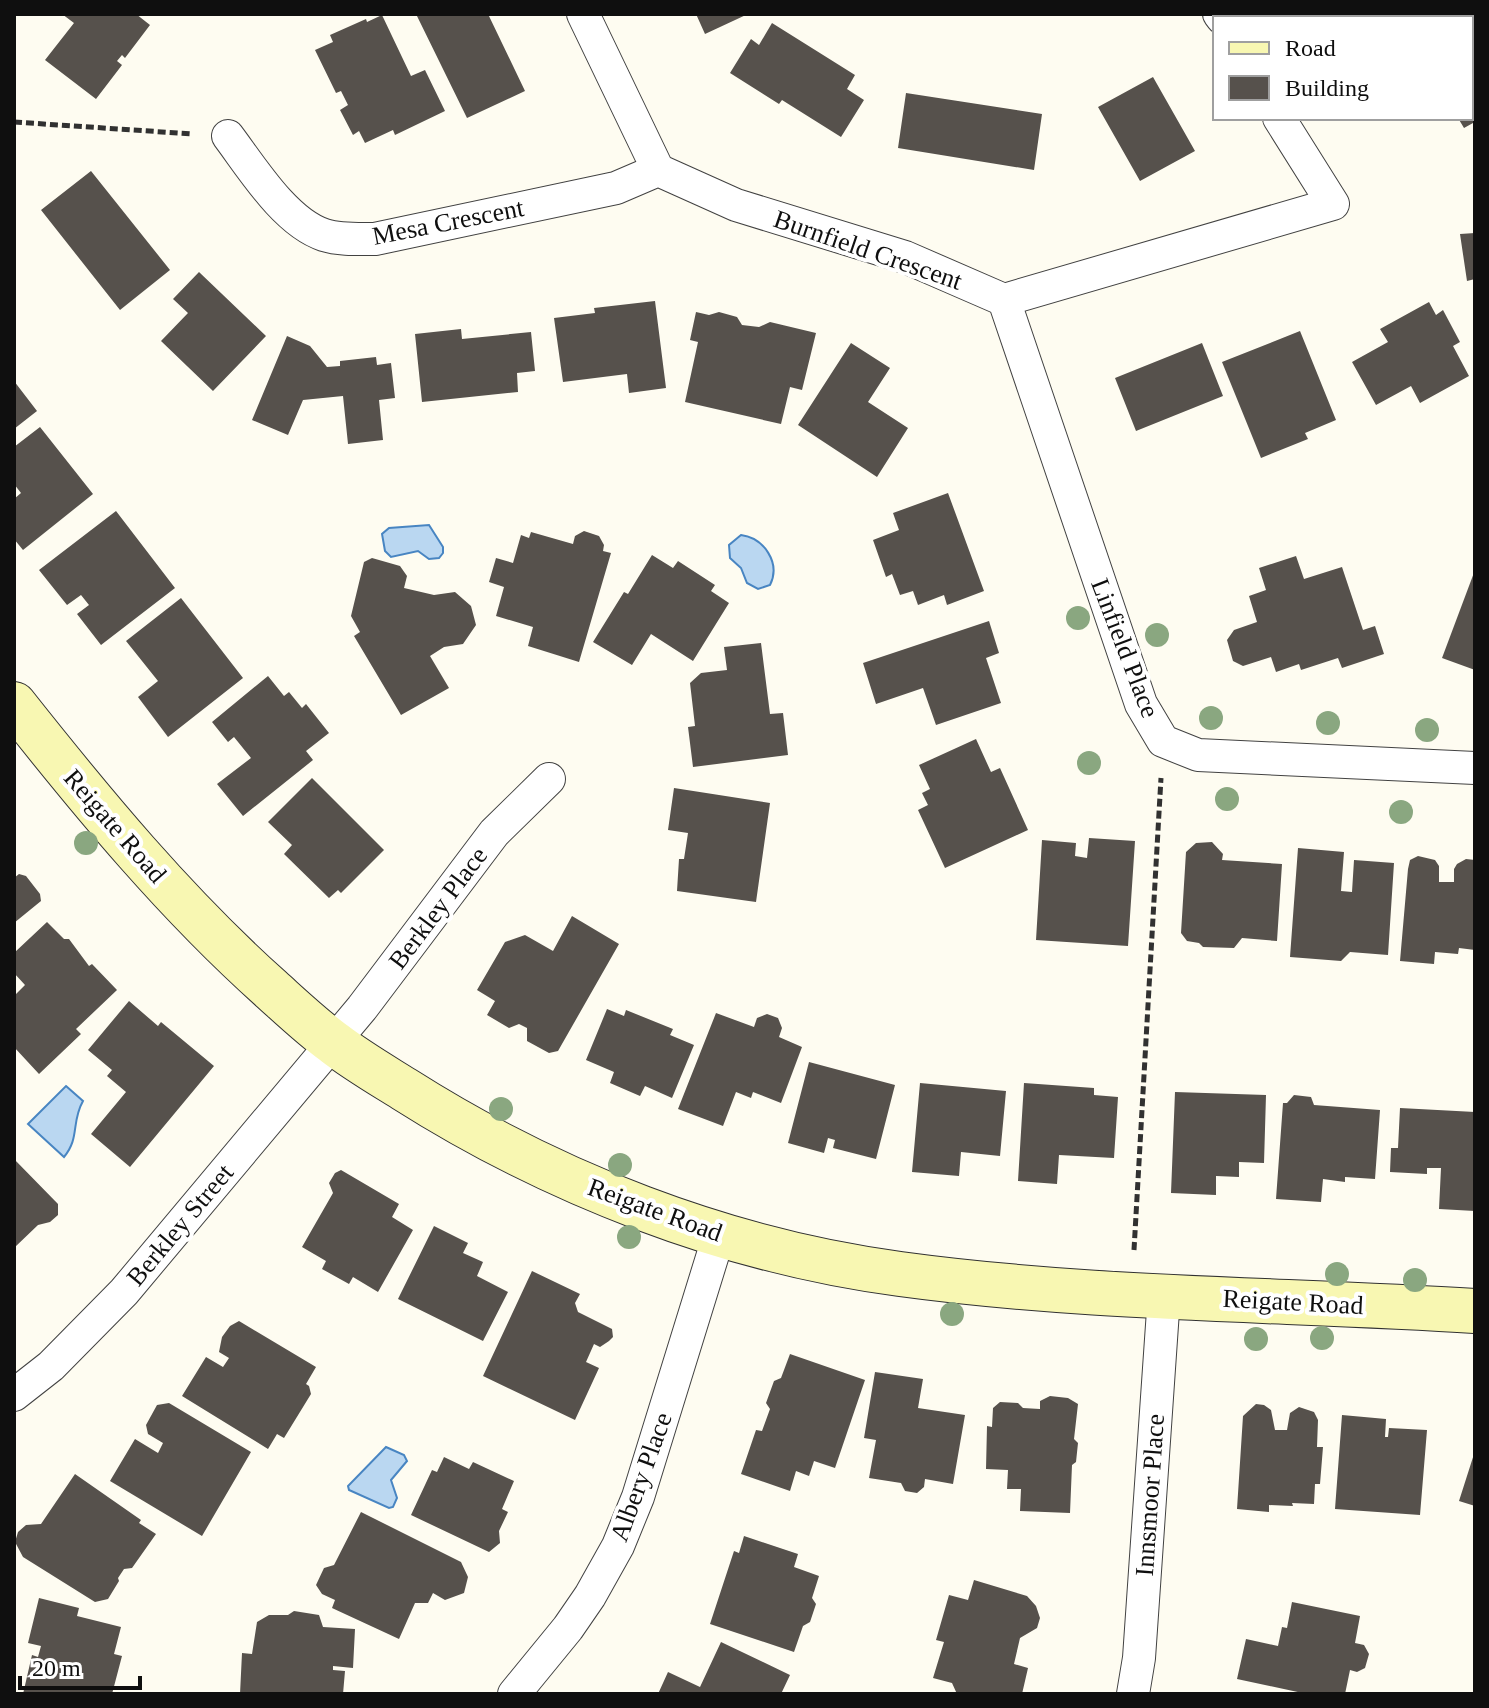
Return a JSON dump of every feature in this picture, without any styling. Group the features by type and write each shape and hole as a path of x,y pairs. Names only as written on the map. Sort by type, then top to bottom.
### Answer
{"street":[{"path":"583,14 658,170"},
{"path":"1004,300 1333,204 1280,120"},
{"name":"Mesa Crescent","path":"228,136 271,194 299,220 325,235 349,238 375,239 616,188 658,170"},
{"name":"Burnfield Crescent","path":"658,170 736,205 905,257 1004,300"},
{"name":"Linfield Place","path":"1004,300 1141,704 1163,741 1198,755 1475,768"},
{"name":"Reigate Road","path":"14,704 128,845 185,908 248,969 334,1043 436,1109 558,1174 719,1235 800,1256 898,1274 1068,1291 1475,1311"},
{"name":"Berkley Place","path":"334,1043 494,833 549,779"},
{"name":"Berkley Street","path":"14,1395 51,1366 124,1292 334,1043"},
{"name":"Albery Place","path":"514,1694 575,1617 618,1546 638,1497 719,1235"},
{"name":"Innsmoor Place","path":"1133,1694 1139,1658 1164,1296"}],"path":[{"path":"14,122 228,136"},
{"path":"1134,1250 1163,741"}],"water":[{"path":"429,525 443,547 439,558 429,559 418,551 391,557 385,551 382,534 389,528"},
{"path":"741,535 757,541 768,553 773,568 770,585 758,589 747,583 741,568 730,558 729,545"},
{"path":"66,1086 83,1101 72,1143 64,1157 28,1124"},
{"path":"386,1447 404,1455 407,1461 391,1480 397,1498 393,1507 389,1508 349,1490 348,1486"}],"building":[{"path":"62,14 136,14 150,25 125,58 122,55 117,61 122,65 96,99 45,60 74,23"},
{"path":"416,14 488,14 525,91 467,118"},
{"path":"696,14 748,14 705,34"},
{"path":"1358,14 1472,16 1359,16"},
{"path":"382,15 411,76 425,70 445,111 395,135 393,130 365,143 359,131 353,135 340,110 348,105 341,91 336,93 315,50 333,42 330,35"},
{"path":"772,23 855,75 847,89 864,100 841,137 782,100 779,104 730,73 751,39 759,45"},
{"path":"1473,71 1475,126 1473,123 1464,128 1459,120 1473,120"},
{"path":"1153,77 1195,151 1140,181 1098,107"},
{"path":"906,93 1042,114 1034,170 898,148"},
{"path":"91,171 170,270 120,310 41,210"},
{"path":"1475,233 1475,279 1467,281 1460,234"},
{"path":"199,272 266,336 213,391 161,341 188,313 173,299"},
{"path":"655,301 666,388 629,393 627,374 563,382 554,318 595,313 594,308"},
{"path":"1429,302 1436,315 1443,310 1460,342 1453,346 1469,376 1420,403 1411,386 1376,405 1352,362 1388,342 1380,329"},
{"path":"696,312 709,315 719,312 737,317 742,325 759,327 770,322 816,333 802,390 790,387 781,424 685,402 698,342 690,340"},
{"path":"461,329 462,339 531,332 535,371 517,373 518,392 422,402 415,334"},
{"path":"1300,331 1336,420 1305,433 1308,439 1261,458 1222,362"},
{"path":"287,336 310,346 327,367 340,366 340,361 376,357 377,365 391,363 395,398 379,400 383,440 348,444 343,396 303,400 288,435 252,420"},
{"path":"851,343 890,368 868,402 908,428 877,477 798,425"},
{"path":"1202,343 1223,396 1136,431 1115,378"},
{"path":"14,381 37,411 14,429"},
{"path":"40,427 93,494 23,550 14,539 14,499 21,493 14,484 14,447"},
{"path":"948,493 984,591 947,605 944,595 918,605 913,591 900,595 892,574 886,577 873,540 899,530 893,513"},
{"path":"116,511 175,588 101,645 77,614 89,605 81,595 67,605 39,570"},
{"path":"584,531 599,536 604,545 603,551 611,553 579,662 528,646 533,627 496,616 504,587 489,582 496,558 513,563 521,535 529,538 531,532 573,544 575,536"},
{"path":"652,555 673,568 678,561 715,585 711,591 729,603 693,661 651,634 632,665 593,642 624,592 628,594"},
{"path":"1296,556 1304,579 1342,567 1363,630 1375,626 1384,654 1342,668 1338,658 1301,670 1299,664 1276,672 1271,657 1243,666 1233,661 1227,640 1234,630 1257,622 1249,596 1266,590 1259,568"},
{"path":"372,558 400,566 407,576 404,588 434,595 455,592 471,606 476,625 463,644 444,647 430,656 449,688 401,715 354,636 360,632 351,616 364,562"},
{"path":"1475,570 1475,670 1442,658"},
{"path":"181,598 243,678 168,737 138,697 158,681 126,641"},
{"path":"989,621 999,653 986,658 1001,703 936,725 923,688 876,704 863,663"},
{"path":"761,643 770,714 783,713 788,755 693,767 688,727 695,726 690,683 701,673 727,670 724,647"},
{"path":"268,676 284,696 289,692 302,708 306,704 329,733 306,751 313,760 243,816 217,784 251,758 234,737 228,742 212,722"},
{"path":"976,739 991,772 1000,768 1028,830 945,868 918,810 928,805 922,793 930,789 919,765"},
{"path":"312,778 384,850 341,893 338,890 329,898 284,854 292,845 268,822"},
{"path":"674,788 770,803 756,902 677,891 679,859 684,859 688,833 668,830"},
{"path":"1089,838 1135,841 1128,946 1036,940 1042,840 1076,843 1075,856 1087,858"},
{"path":"1212,842 1223,854 1222,860 1282,864 1277,941 1242,938 1234,948 1203,947 1187,941 1181,933 1186,852 1196,843"},
{"path":"1298,848 1344,852 1341,891 1352,892 1354,860 1394,863 1388,955 1350,952 1341,961 1290,957"},
{"path":"1418,856 1435,860 1439,866 1439,882 1454,882 1457,864 1466,859 1475,860 1475,950 1459,948 1458,954 1435,952 1434,964 1400,961 1408,869 1410,860"},
{"path":"19,874 26,876 40,894 41,901 14,923 14,878"},
{"path":"572,916 619,944 558,1051 549,1053 527,1041 527,1028 519,1024 509,1028 487,1015 495,1001 477,990 505,942 525,935 553,951"},
{"path":"47,922 64,939 69,939 89,966 92,964 117,990 76,1029 81,1034 39,1074 14,1047 14,996 25,985 14,973 14,953"},
{"path":"129,1001 158,1026 161,1022 214,1066 130,1167 91,1134 126,1092 107,1076 112,1070 88,1050"},
{"path":"607,1009 624,1016 626,1010 673,1029 670,1035 694,1045 672,1098 645,1086 640,1096 610,1083 614,1072 586,1060"},
{"path":"716,1013 754,1027 757,1018 767,1014 778,1018 782,1028 779,1037 802,1047 781,1103 753,1092 751,1098 736,1092 723,1126 678,1109"},
{"path":"809,1062 895,1085 876,1159 833,1148 835,1140 828,1138 824,1153 788,1143"},
{"path":"920,1083 1006,1091 1000,1156 961,1152 959,1176 912,1172"},
{"path":"1024,1083 1094,1088 1094,1095 1118,1097 1114,1158 1059,1155 1057,1184 1018,1181"},
{"path":"1175,1092 1266,1095 1264,1163 1239,1162 1239,1177 1216,1176 1216,1195 1171,1193"},
{"path":"1294,1095 1311,1097 1314,1105 1380,1110 1375,1179 1345,1177 1345,1182 1323,1179 1321,1202 1276,1199 1283,1103"},
{"path":"1400,1108 1475,1112 1475,1211 1439,1209 1441,1168 1427,1168 1427,1174 1390,1172 1391,1148 1398,1148"},
{"path":"14,1159 58,1204 58,1215 50,1222 38,1225 14,1248"},
{"path":"341,1170 399,1204 392,1217 413,1230 378,1292 353,1277 349,1284 322,1269 326,1261 302,1247 333,1193 329,1183"},
{"path":"434,1226 468,1243 463,1253 483,1262 477,1276 508,1292 483,1341 398,1299"},
{"path":"532,1271 580,1294 575,1303 578,1312 612,1329 613,1337 600,1347 594,1344 586,1362 599,1368 575,1420 483,1376"},
{"path":"239,1321 316,1367 306,1384 311,1394 284,1438 277,1434 268,1449 182,1396 206,1357 223,1367 229,1358 219,1352 222,1337 230,1326"},
{"path":"790,1354 865,1380 835,1468 814,1461 809,1476 796,1471 790,1491 741,1474 756,1430 762,1431 770,1409 766,1403 774,1381 781,1378"},
{"path":"875,1372 923,1379 918,1408 965,1415 953,1484 925,1479 924,1487 917,1493 905,1491 901,1483 869,1478 876,1440 864,1438"},
{"path":"1050,1396 1068,1398 1078,1404 1074,1439 1078,1443 1076,1462 1072,1465 1070,1513 1020,1511 1021,1489 1007,1489 1008,1470 986,1469 987,1426 992,1427 993,1408 1000,1402 1040,1409 1040,1401"},
{"path":"169,1403 251,1452 202,1536 110,1481 135,1439 158,1453 163,1443 148,1434 146,1425 157,1405"},
{"path":"1256,1404 1271,1410 1275,1430 1287,1430 1290,1413 1299,1407 1314,1412 1318,1420 1317,1447 1323,1447 1320,1484 1315,1484 1314,1504 1269,1505 1269,1512 1237,1509 1243,1416"},
{"path":"1342,1415 1386,1419 1385,1437 1388,1437 1389,1428 1427,1430 1420,1515 1335,1509"},
{"path":"1475,1454 1475,1506 1459,1501"},
{"path":"444,1457 469,1469 473,1462 514,1481 502,1509 508,1512 499,1531 500,1543 489,1552 411,1515 432,1470 437,1472"},
{"path":"75,1474 156,1534 132,1568 124,1569 108,1599 95,1602 23,1557 15,1542 18,1532 26,1525 41,1524"},
{"path":"361,1512 461,1562 468,1577 464,1593 445,1600 433,1593 428,1603 415,1603 399,1639 332,1608 335,1600 322,1594 316,1585 324,1568 334,1565"},
{"path":"744,1536 798,1554 794,1567 819,1576 812,1598 816,1604 810,1622 803,1626 794,1652 710,1624 734,1551 739,1553"},
{"path":"974,1580 1027,1596 1036,1606 1040,1618 1037,1628 1020,1638 1014,1664 1028,1668 1022,1694 957,1694 952,1683 933,1678 944,1642 936,1640 949,1595 968,1600"},
{"path":"39,1598 79,1608 77,1616 121,1627 114,1654 122,1656 112,1694 23,1694 32,1655 38,1657 41,1646 28,1643"},
{"path":"1292,1602 1360,1616 1355,1643 1364,1645 1369,1654 1365,1668 1357,1672 1350,1670 1345,1694 1307,1694 1237,1679 1246,1639 1278,1646 1282,1627 1287,1628"},
{"path":"294,1611 319,1615 323,1627 355,1629 353,1668 333,1666 333,1670 345,1671 343,1694 240,1694 242,1653 252,1654 257,1622 269,1615 288,1615"},
{"path":"721,1642 790,1675 781,1694 658,1694 668,1672 700,1687"}]}
